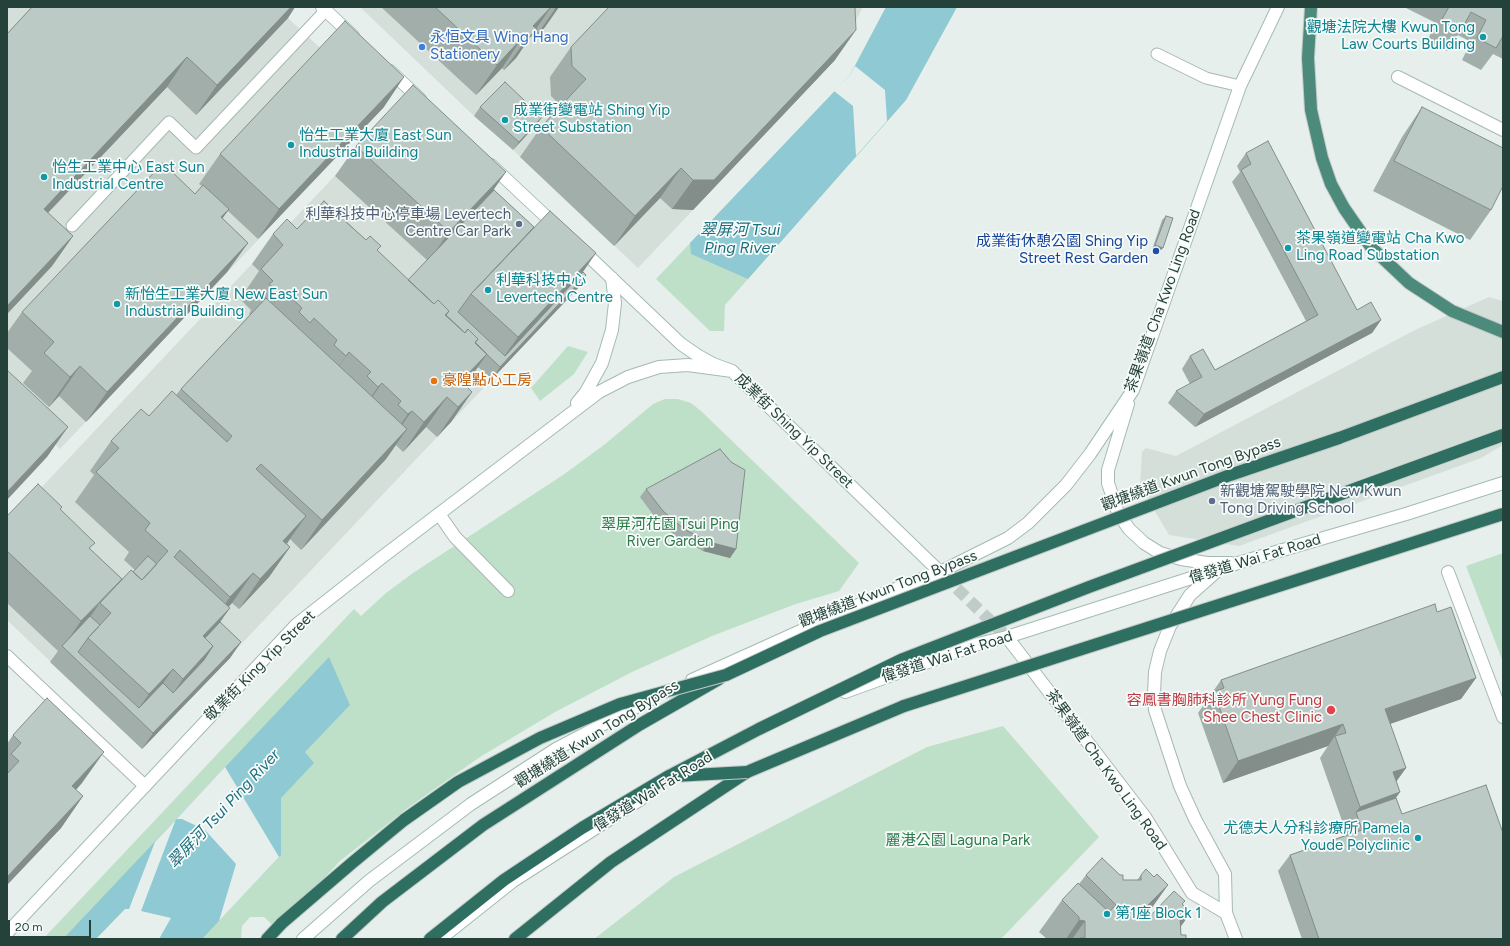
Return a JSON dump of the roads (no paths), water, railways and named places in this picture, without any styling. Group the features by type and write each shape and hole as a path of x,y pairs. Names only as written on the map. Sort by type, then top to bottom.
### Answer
{"highway":[{"path":"1312,7 1308,58 1312,116 1322,158 1331,184 1344,208 1367,242 1388,265 1415,287 1452,311 1503,332"},
{"name":"觀塘繞道 Kwun Tong Bypass","path":"342,939 382,902 483,825 639,725 726,675 847,620 1230,475 1339,438 1503,377"},
{"path":"430,939 504,880 582,828 669,776 759,729 902,659 1089,587 1503,435"},
{"path":"515,939 611,862 747,772 904,706 1503,514"},
{"path":"267,939 282,923 404,820 458,782 540,738 620,704 726,675"},
{"path":"669,776 747,772"}],"main road":[{"name":"茶果嶺道 Cha Kwo Ling Road","path":"940,572 1008,538 1047,506 1090,454 1133,390 1240,86 1278,7"},
{"path":"324,9 361,43"},
{"path":"384,65 431,109"},
{"path":"1398,76 1503,130"},
{"name":"成業街 Shing Yip Street","path":"483,158 681,344 708,361 732,370 940,572"},
{"name":"敬業街 King Yip Street","path":"564,418 586,392 602,362 612,330 615,303 612,278"},
{"name":"敬業街 King Yip Street","path":"7,933 296,625 564,418 610,386 628,377 659,367 688,365 732,370"},
{"path":"1133,390 1108,470 1108,483 1118,513 1129,529 1144,543 1160,553 1181,559 1207,563 1238,563"},
{"name":"偉發道 Wai Fat Road","path":"440,939 514,881 716,751 848,691 978,644 1007,637 1217,571 1238,563 1406,514 1503,483"},
{"path":"439,514 455,537 508,591"},
{"path":"1217,571 1190,595 1170,626 1160,650 1155,672 1154,694 1155,710 1180,786 1195,819 1225,874 1226,913 1236,939"},
{"path":"303,939 369,882 471,804 556,749 655,697 885,594 940,572"},
{"path":"1448,572 1503,717"},
{"name":"茶果嶺道 Cha Kwo Ling Road","path":"1007,637 1145,817 1192,892 1226,913"},
{"path":"7,656 145,786"}],"lane":[{"path":"72,226 169,122 196,148 324,9"},
{"path":"1157,54 1206,78 1240,86"}],"water":[{"name":"翠屏河 Tsui Ping River","path":"886,7 957,7 906,100 748,279 691,254 690,243 850,75"},
{"path":"329,657 350,705 305,752 314,763 281,798 281,855 202,939 63,939"}],"tunnel":[{"path":"944,576 1007,637"}],"place":[{"name":"觀塘法院大樓 Kwun Tong Law Courts Building","path":"1483,37"},
{"name":"永恒文具 Wing Hang Stationery","path":"422,47"},
{"name":"成業街變電站 Shing Yip Street Substation","path":"505,120"},
{"name":"怡生工業大廈 East Sun Industrial Building","path":"291,145"},
{"name":"怡生工業中心 East Sun Industrial Centre","path":"44,177"},
{"name":"利華科技中心停車場 Levertech Centre Car Park","path":"519,224"},
{"name":"茶果嶺道變電站 Cha Kwo Ling Road Substation","path":"1288,248"},
{"name":"成業街休憩公園 Shing Yip Street Rest Garden","path":"1156,251"},
{"name":"利華科技中心 Levertech Centre","path":"488,290"},
{"name":"新怡生工業大廈 New East Sun Industrial Building","path":"117,304"},
{"name":"豪隍點心工房","path":"434,381"},
{"name":"新觀塘駕駛學院 New Kwun Tong Driving School","path":"1212,501"},
{"name":"容鳳書胸肺科診所 Yung Fung Shee Chest Clinic","path":"1331,710"},
{"name":"尤德夫人分科診療所 Pamela Youde Polyclinic","path":"1418,838"},
{"name":"第1座 Block 1","path":"1107,914"}],"park label":[{"name":"翠屏河花園 Tsui Ping River Garden","path":"670,534"},
{"name":"麗港公園 Laguna Park","path":"958,841"}]}
